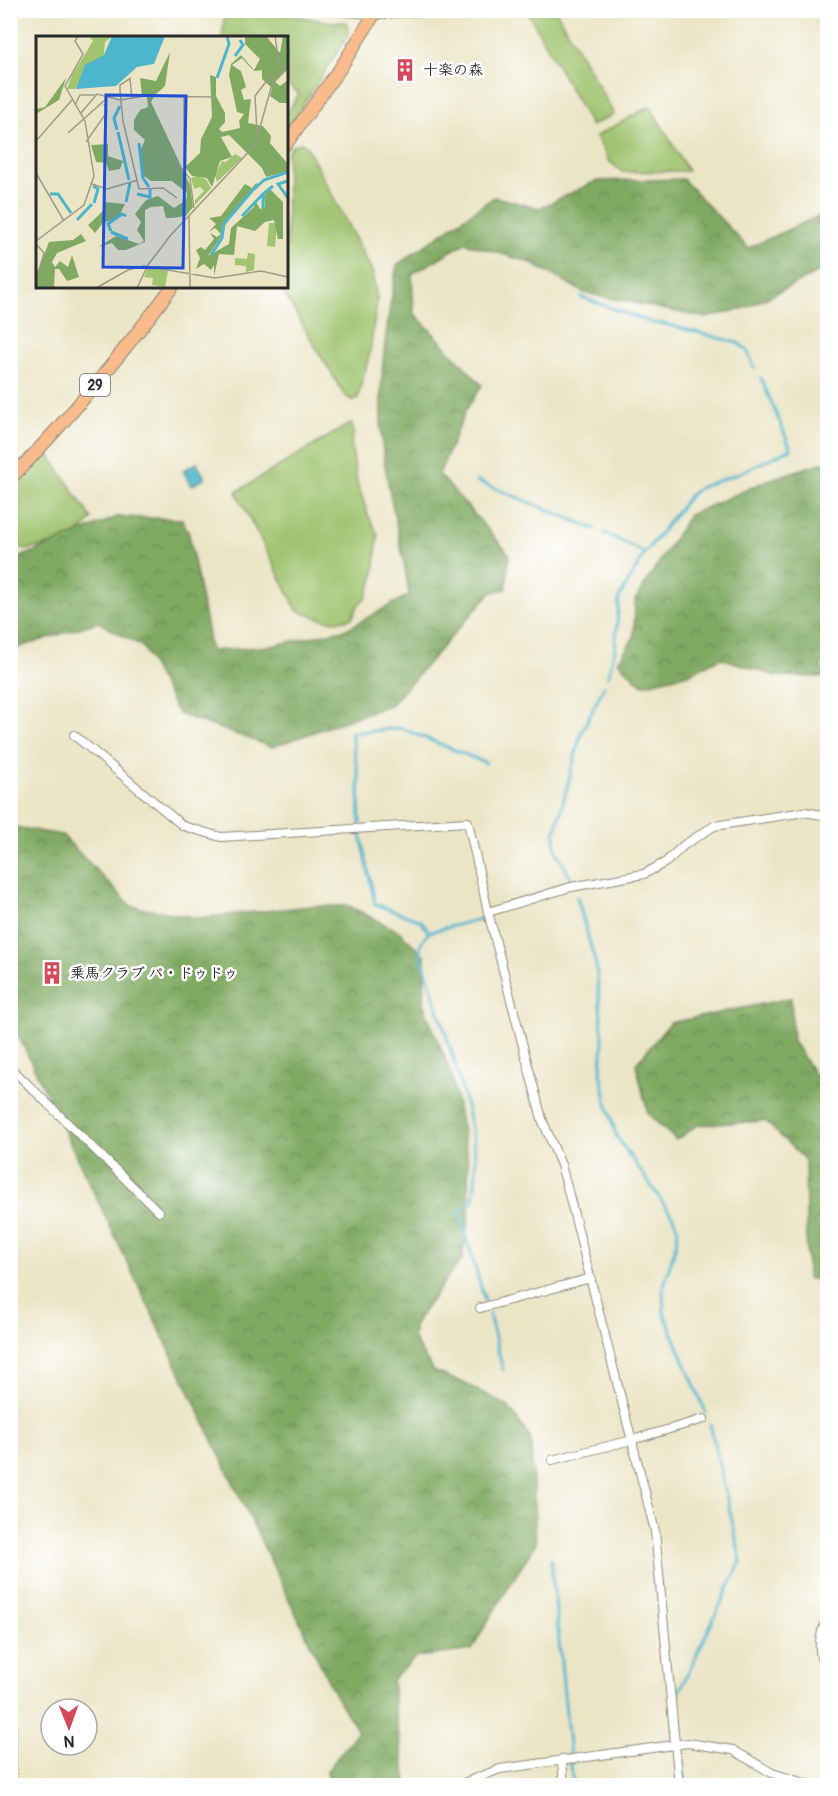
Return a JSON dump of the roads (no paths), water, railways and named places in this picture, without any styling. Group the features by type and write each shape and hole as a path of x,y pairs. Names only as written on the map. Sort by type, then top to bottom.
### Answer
{"main road":[{"path":"288,141 337,74 376,12"},
{"name":"29","path":"10,478 72,413 171,288"}],"street":[{"path":"330,10 376,12 432,10"},
{"path":"74,735 183,826 221,837 468,822 488,912 542,1119 561,1165 655,1531 679,1785"},
{"path":"488,912 571,887 644,874 666,862 684,845 714,826 804,812 828,816"},
{"path":"10,1067 159,1212"},
{"path":"480,1308 591,1278"},
{"path":"552,1460 704,1419"},
{"path":"10,1447 12,1785"},
{"path":"828,1618 820,1640 820,1659 828,1671"},
{"path":"456,1785 500,1769 688,1743 733,1750 772,1773 814,1785"},
{"path":"562,1759 564,1785"}],"water":[{"path":"197,463 205,478 191,486 183,470"}],"waterway":[{"path":"581,297 652,323 665,324 738,343 747,350 754,367"},
{"path":"605,533 645,553 690,495 701,487 737,474 791,449 761,378"},
{"path":"477,481 595,529"},
{"path":"608,676 615,649 619,598 645,553"},
{"path":"571,879 556,850 555,833 581,734 604,686"},
{"path":"360,824 359,780 351,733 401,728 486,763"},
{"path":"361,835 375,904 421,921 429,932 421,943 420,953 458,1076 474,1148 476,1175 472,1202 459,1212 485,1301"},
{"path":"577,897 596,965 603,1039 601,1072 606,1100 616,1135 673,1217 678,1229 663,1289 664,1313 706,1413"},
{"path":"429,932 484,918"},
{"path":"489,1314 503,1370"},
{"path":"680,1732 676,1698 741,1561 710,1424"},
{"path":"551,1559 573,1786"},
{"path":"682,1749 686,1786"}],"place":[{"name":"十楽の森","path":"405,70"},
{"name":"乗馬クラブ パ・ドゥドゥ","path":"52,973"}]}
